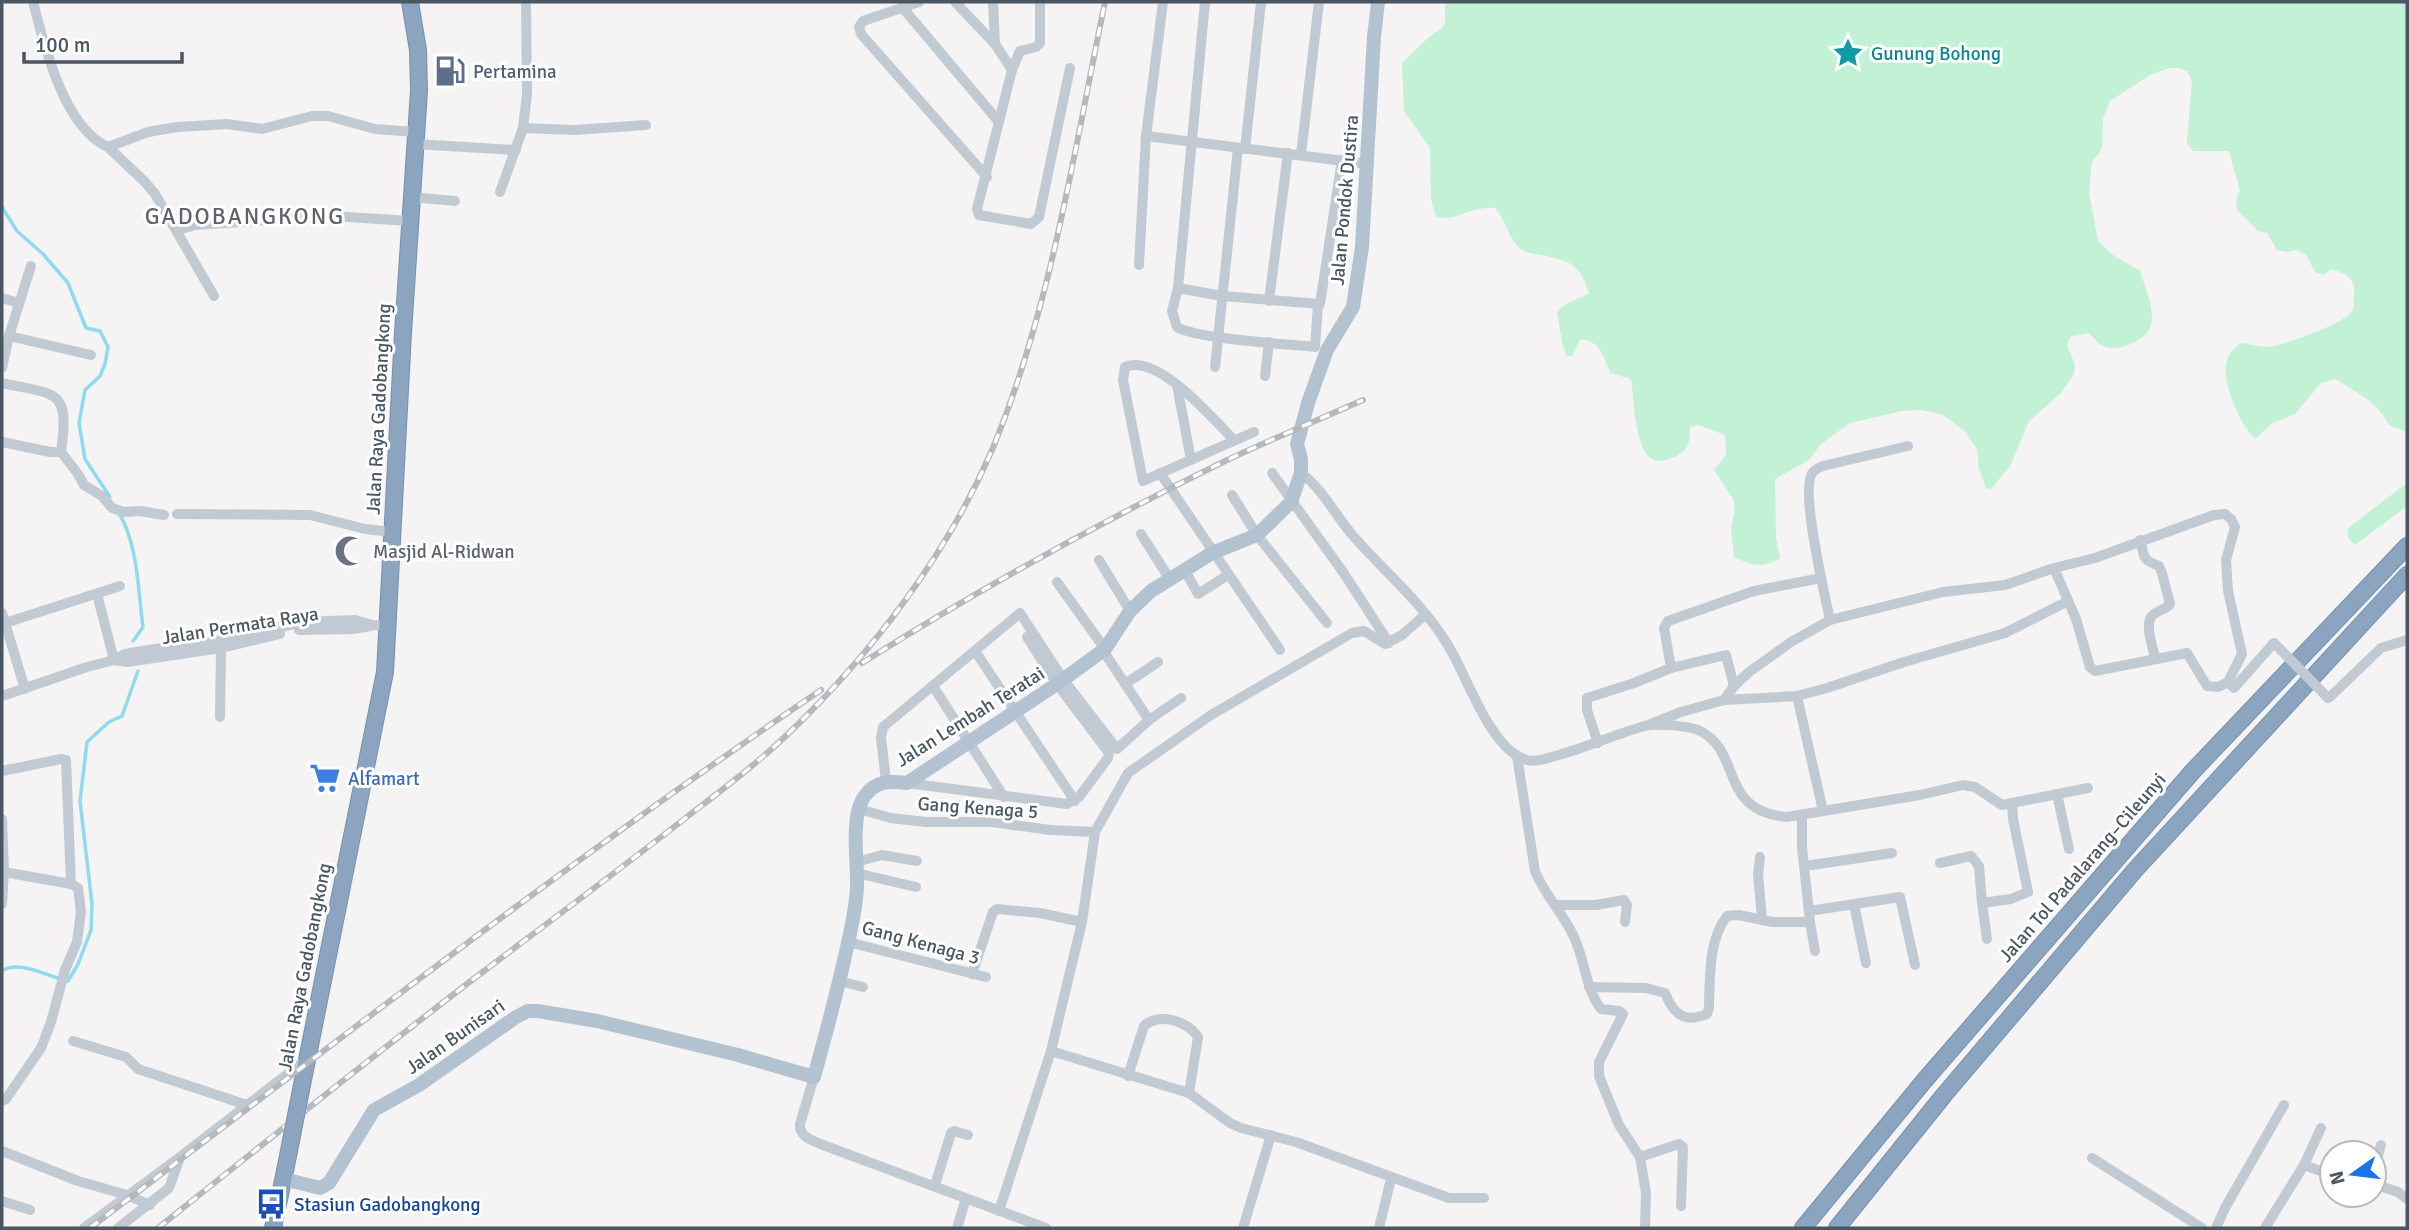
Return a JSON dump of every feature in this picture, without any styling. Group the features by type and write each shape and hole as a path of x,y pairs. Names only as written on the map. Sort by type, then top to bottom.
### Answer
{"highway":[{"name":"Jalan Raya Gadobangkong","path":"273,1228 384,672 379,626 392,532 419,91 418,50 410,2"},
{"name":"Jalan Tol Padalarang–Cileunyi","path":"1803,1228 1924,1081 2193,771 2407,546"},
{"path":"1837,1228 1944,1095 2135,870 2407,575"}],"main road":[{"name":"Jalan Pondok Dustira","path":"1301,473 1297,444 1308,403 1327,349 1353,307 1362,247 1378,2"},
{"name":"Jalan Lembah Teratai","path":"859,809 866,794 875,786 886,781 907,783 1105,649 1130,611 1170,578 1212,553 1257,535 1291,502 1301,473"},
{"path":"814,1077 856,901 855,834 859,809"},
{"name":"Jalan Bunisari","path":"285,1175 320,1188 325,1185 374,1110 405,1094 516,1017 528,1012 538,1011 597,1021 738,1055 814,1077"}],"street":[{"path":"33,2 52,72 81,127 145,182 214,296"},
{"path":"500,192 523,128 527,94 526,2"},
{"path":"919,2 863,21 859,27 861,34 987,177"},
{"path":"955,2 995,44 1012,70"},
{"path":"993,2 995,44"},
{"path":"1040,2 1040,43 1036,47 1021,50 1012,70 977,209 979,215 1031,223 1039,218 1070,68"},
{"path":"1139,265 1146,136 1163,2"},
{"path":"1205,2 1178,288 1172,311 1177,327 1184,331 1217,336 1315,346 1318,305"},
{"path":"1215,368 1261,2"},
{"path":"1301,154 1319,2"},
{"path":"902,7 999,122"},
{"path":"108,148 148,132 177,127 227,124 262,129 312,116 328,116 416,138 516,150"},
{"path":"523,128 575,130 646,125"},
{"path":"1146,136 1368,164"},
{"path":"1269,301 1288,153"},
{"path":"1178,288 1269,301 1318,305 1322,303 1342,160"},
{"path":"412,197 455,201"},
{"path":"178,233 181,229 195,225 331,216 410,221"},
{"path":"2,368 31,266"},
{"path":"2,298 19,303"},
{"path":"9,336 91,355"},
{"path":"1265,376 1269,342"},
{"path":"1234,440 1163,374 1146,366 1131,365 1124,369 1123,380 1143,481 1254,432"},
{"path":"2,383 49,393 59,399 63,410 61,452 84,485 102,496 112,508 124,512 140,511 164,515"},
{"path":"1177,386 1191,460"},
{"path":"2,442 61,452"},
{"path":"1830,620 1809,502 1809,488 1814,471 1823,466 1908,446"},
{"path":"1272,473 1343,572 1388,643"},
{"path":"1301,473 1314,483 1356,540 1426,614 1447,643 1496,735 1517,757 1527,761 1536,761 1598,743 1681,712 1724,700 1797,696 2005,633 2068,601"},
{"path":"1160,474 1280,650"},
{"path":"1232,495 1257,535 1326,624"},
{"path":"177,514 310,515 365,529 392,532"},
{"path":"1724,700 1734,686 1791,642 1830,620 1943,592 2005,585 2054,568 2095,558 2214,515 2225,514 2235,527 2226,560 2228,592 2242,654 2228,682 2218,687 2207,686 2187,653 2095,671 2090,667 2054,568"},
{"path":"1141,534 1170,578"},
{"path":"2140,540 2144,556 2159,566 2170,604 2154,614 2149,622 2155,658"},
{"path":"1099,560 1130,611"},
{"path":"1184,569 1198,594 1228,575"},
{"path":"1671,668 1664,628 1668,621 1754,591 1821,578"},
{"path":"1057,582 1105,649 1106,655 1149,720"},
{"path":"25,689 3,620 120,586"},
{"path":"97,594 114,660"},
{"path":"886,781 881,738 883,727 1020,613 1060,681 1109,753 1075,801 1067,804 907,783"},
{"path":"999,1210 1051,1051 1082,922 1095,832 1128,773 1208,718 1352,633 1364,631 1385,644 1402,635 1426,614"},
{"path":"2,696 114,660 125,654 221,640 303,622 355,620 379,626"},
{"name":"Jalan Permata Raya","path":"114,660 127,662 221,648 304,629 379,626"},
{"path":"2228,682 2234,688 2274,643 2328,698 2381,648 2407,640"},
{"path":"220,717 221,648"},
{"path":"975,651 1075,801"},
{"path":"1598,743 1587,710 1587,698 1671,668 1726,655 1734,686"},
{"path":"1125,684 1158,662"},
{"path":"1060,681 1126,759"},
{"path":"933,686 1004,797"},
{"path":"1797,696 1823,811"},
{"path":"1117,749 1149,720 1181,698"},
{"path":"1648,725 1699,731 1722,754 1744,799 1752,807 1774,816 1802,815 1963,785 1975,787 2001,805 2088,788"},
{"path":"1517,757 1535,871 1549,900 1576,939 1589,987 1601,1009 1623,1014 1599,1062 1599,1076 1619,1125 1640,1157 1646,1193 1644,1228"},
{"path":"2,771 66,760 71,884"},
{"path":"2057,794 2068,849"},
{"path":"1982,904 2011,899 2026,894 2029,890 2015,830 2012,803"},
{"name":"Gang Kenaga 5","path":"859,809 891,818 926,822 992,822 1050,830 1095,832"},
{"path":"1802,815 1809,916 1815,951"},
{"path":"2,819 2,904"},
{"path":"1805,866 1892,853"},
{"path":"856,867 882,855 917,861"},
{"path":"1940,863 1969,856 1979,866 1987,939"},
{"path":"1760,857 1758,874 1762,920"},
{"path":"856,867 916,887"},
{"path":"2,1101 41,1048 76,942 81,912 78,888 71,884 4,872"},
{"path":"1589,987 1653,989 1665,993 1670,1008 1680,1016 1703,1016 1709,1011 1713,949 1723,921 1732,915 1762,920 1809,916 1854,904 1900,897 1915,965"},
{"path":"1555,905 1596,905 1624,900 1627,905 1625,922"},
{"path":"1854,904 1866,963"},
{"path":"972,974 993,912 997,909 1040,913 1082,922"},
{"name":"Gang Kenaga 3","path":"848,942 985,977"},
{"path":"839,981 863,987"},
{"path":"1128,1076 1144,1026 1156,1019 1175,1020 1192,1028 1198,1037 1189,1093"},
{"path":"73,1041 125,1057 138,1069 247,1105"},
{"path":"1051,1051 1189,1093 1230,1122 1296,1142 1449,1199 1484,1198"},
{"path":"84,1228 307,1059"},
{"path":"814,1077 800,1124 804,1136 1046,1228"},
{"path":"2216,1228 2284,1105"},
{"path":"2265,1228 2304,1165 2321,1128"},
{"path":"935,1185 951,1133 954,1131 968,1135"},
{"path":"1243,1228 1271,1135"},
{"path":"1640,1157 1679,1144 1683,1147 1681,1206"},
{"path":"2,1151 78,1181 127,1195 150,1205"},
{"path":"118,1228 169,1188 180,1157"},
{"path":"2092,1158 2198,1227"},
{"path":"2304,1165 2318,1170"},
{"path":"1379,1228 1391,1179"},
{"path":"2388,1189 2407,1199"},
{"path":"957,1228 967,1198"},
{"path":"2,1201 30,1210"}],"green space":[{"path":"1445,2 2407,2 2407,432 2389,425 2373,404 2335,379 2321,383 2295,414 2273,423 2255,439 2243,423 2232,399 2226,374 2226,364 2231,351 2241,343 2268,347 2286,343 2339,321 2353,310 2354,288 2345,274 2331,269 2324,275 2315,272 2306,255 2297,250 2277,250 2267,233 2258,231 2237,210 2236,200 2240,191 2229,151 2193,151 2187,143 2192,81 2187,71 2169,68 2150,75 2110,101 2103,118 2102,149 2092,162 2089,192 2098,241 2113,255 2140,271 2152,311 2151,325 2144,335 2132,344 2118,348 2101,345 2089,333 2070,337 2067,346 2075,364 2074,374 2061,393 2029,421 2010,466 1991,489 1986,488 1979,469 1977,449 1965,431 1941,414 1922,410 1902,411 1850,423 1821,444 1809,460 1775,479 1776,538 1780,558 1762,565 1740,560 1734,557 1731,529 1735,509 1733,499 1714,470 1726,455 1725,435 1699,425 1690,427 1686,448 1674,457 1659,461 1647,455 1639,436 1631,379 1610,373 1598,348 1585,339 1580,340 1572,356 1567,356 1565,352 1557,312 1568,303 1589,293 1578,270 1560,259 1521,249 1495,208 1478,209 1449,218 1436,217 1431,198 1430,148 1404,111 1402,63 1442,28 1445,22"},
{"path":"2407,483 2407,506 2355,545 2348,538 2348,528"}],"waterway":[{"path":"2,207 17,231 43,254 68,283 86,328 100,331 108,347 100,376 85,390 79,423 85,459 110,497"},
{"path":"119,513 134,553 143,627 133,641"},
{"path":"2,971 25,968 68,981 78,964 91,930 92,904 80,801 87,742 109,722 122,716 138,671"}],"railway":[{"path":"158,1228 436,1008 751,767 820,702 878,636 930,565 953,527 992,450 1013,396 1046,286 1105,2"},
{"path":"862,663 995,583 1131,509 1240,454 1363,400"},
{"path":"90,1228 543,887 727,754 821,690"}],"place":[{"name":"Gunung Bohong","path":"1848,53"},
{"name":"Pertamina","path":"450,71"},
{"name":"Masjid Al-Ridwan","path":"350,551"},
{"name":"Alfamart","path":"325,778"},
{"name":"Stasiun Gadobangkong","path":"271,1204"}],"district":[{"name":"GADOBANGKONG","path":"245,216"}]}
